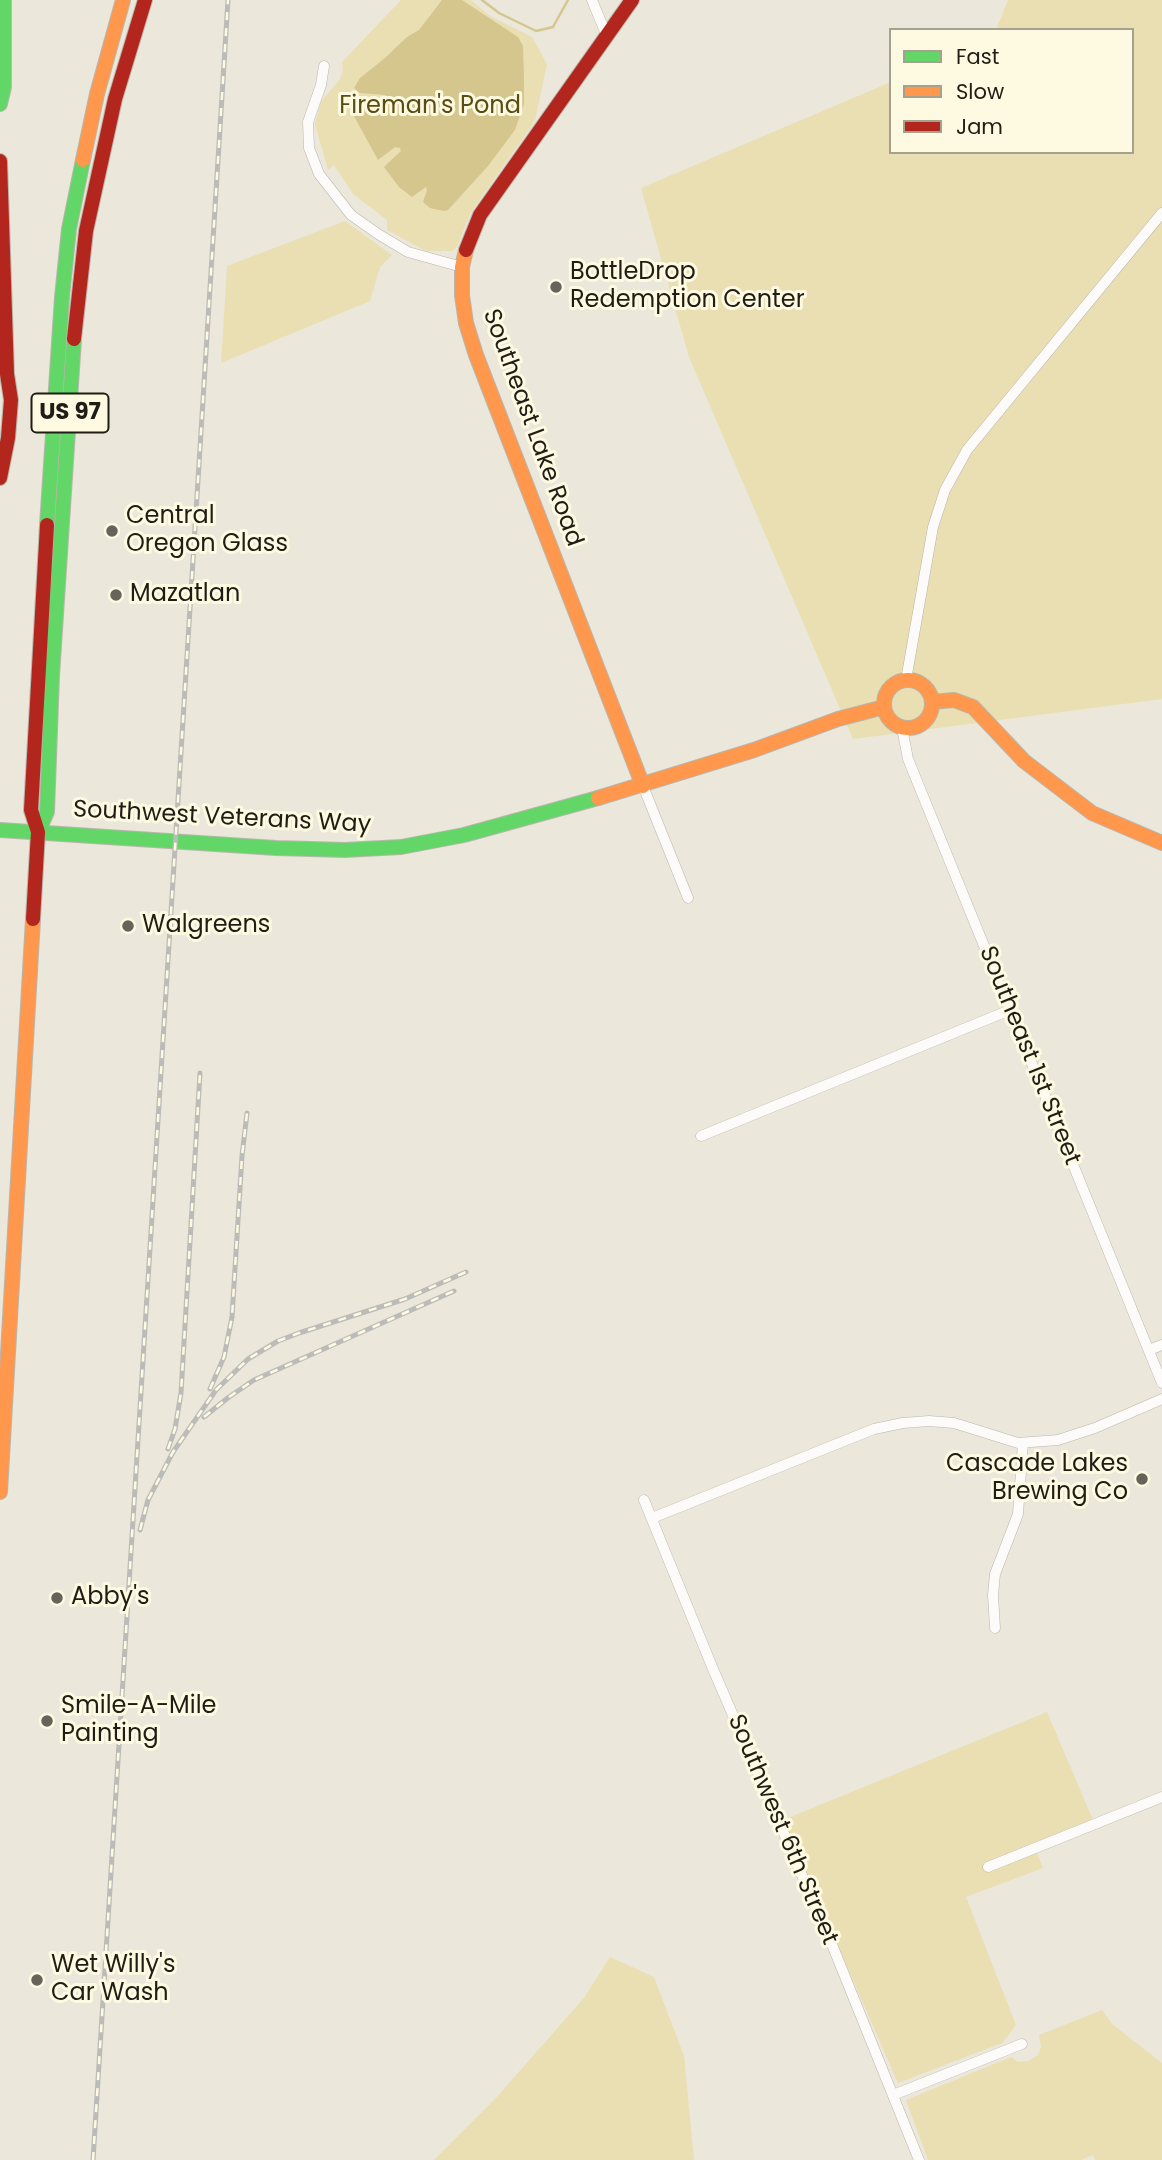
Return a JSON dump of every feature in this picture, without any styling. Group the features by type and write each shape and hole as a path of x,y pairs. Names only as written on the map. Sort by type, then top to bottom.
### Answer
{"main road":[{"path":"0,104 4,87 4,0"},
{"name":"US 97","path":"38,832 31,810 37,674 62,297 69,229 97,94 123,0"},
{"name":"US 97","path":"0,1492 1,1425 38,832 47,812 52,676 77,297 86,231 115,99 145,0"},
{"name":"Southeast Lake Road","path":"632,0 480,215 468,242 462,267 464,309 476,355 643,786"},
{"path":"0,161 4,376 0,399"},
{"path":"0,478 8,439 11,400 4,376"},
{"path":"52,452 59,469 66,472"},
{"path":"906,680 926,688 932,702 932,710 924,723 910,729 902,728 890,720 884,707 887,692 898,682 906,680"},
{"path":"932,702 954,700 972,707 1024,761 1092,813 1162,843"},
{"name":"Southwest Veterans Way","path":"0,830 276,848 345,850 401,847 464,835 643,786 838,719 884,707"}],"street":[{"path":"592,0 606,34"},
{"path":"324,66 321,85 308,122 309,148 319,174 351,215 378,234 408,252 462,267"},
{"path":"906,680 933,527 945,490 967,450 1162,213"},
{"name":"Southeast 1st Street","path":"902,728 908,759 1162,1383"},
{"name":"Southeast Lake Road","path":"643,786 688,898"},
{"path":"701,1136 1010,1010"},
{"path":"1149,1350 1162,1345"},
{"path":"652,1518 874,1429 929,1421 954,1423 990,1436 1023,1443 1058,1440 1095,1428 1162,1399"},
{"path":"995,1628 995,1574 1018,1514 1023,1443"},
{"name":"Southwest 6th Street","path":"644,1500 919,2160"},
{"path":"988,1867 1162,1797"},
{"path":"893,2095 1022,2043"}],"green space":[{"name":"Fireman's Pond","path":"401,0 471,0 490,16 532,37 547,64 535,121 470,214 457,247 452,251 426,251 387,230 387,220 353,194 334,165 328,170 315,124 321,102 340,79 342,62"},
{"path":"1008,0 1162,0 1162,699 853,739 689,357 641,188 889,83 889,154 1134,154 1134,28 997,28"},
{"path":"345,221 392,255 380,267 370,301 221,363 227,266"},
{"path":"1047,1712 1093,1820 1033,1843 1043,1868 966,1897 1016,2025 1002,2043 898,2083 783,1820"},
{"path":"610,1957 654,1977 684,2056 694,2160 434,2160 495,2099 584,1998"},
{"path":"1102,2010 1112,2024 1162,2063 1162,2160 1095,2160 1093,2155 1081,2160 928,2160 906,2100 1011,2057 1018,2062 1028,2061 1038,2055 1041,2047 1039,2035"}],"shaded area":[{"name":"Fireman's Pond","path":"442,0 462,0 518,37 523,46 524,77 524,104 515,130 488,166 448,210 444,211 430,208 423,202 426,187 412,197 399,187 384,167 401,151 400,148 395,147 378,160 349,107 359,100 374,102 381,108 389,103 386,95 360,93 354,88 360,78 407,37 419,30"}],"waterway":[{"path":"482,0 499,13 536,31 553,27 568,0"}],"railway":[{"path":"93,2160 228,0"},
{"path":"168,1449 175,1429 181,1393 200,1073"},
{"path":"210,1389 224,1357 232,1317 247,1113"},
{"path":"140,1530 148,1500 173,1452 216,1390 248,1359 278,1341 405,1299 466,1272"},
{"path":"204,1417 254,1380 454,1291"}],"traffic: fast":[{"path":"0,104 4,87 4,0"},
{"path":"47,525 62,297 69,229 83,160"},
{"path":"38,832 47,812 52,676 74,339"},
{"path":"0,830 345,850 401,847 464,835 598,798"}],"traffic: slow":[{"path":"83,160 97,94 123,0"},
{"path":"466,250 462,267 462,295 466,323 476,355 643,786"},
{"path":"908,680 925,687 932,704 925,721 908,728 891,721 884,704 891,687 908,680"},
{"path":"932,702 954,700 973,707 1024,761 1092,813 1162,843"},
{"path":"598,798 754,750 838,719 884,707"},
{"path":"0,1492 33,919"}],"traffic: jam":[{"path":"74,339 86,231 115,99 145,0"},
{"path":"466,250 480,215 632,0"},
{"path":"0,161 7,374 11,400 8,438 0,478"},
{"path":"33,919 38,832 31,810 47,525"}],"place":[{"name":"BottleDrop Redemption Center","path":"556,287"},
{"name":"Central Oregon Glass","path":"112,531"},
{"name":"Mazatlan","path":"116,595"},
{"name":"Walgreens","path":"128,926"},
{"name":"Cascade Lakes Brewing Co","path":"1142,1479"},
{"name":"Abby's","path":"57,1598"},
{"name":"Smile-A-Mile Painting","path":"47,1721"},
{"name":"Wet Willy's Car Wash","path":"37,1980"}]}
